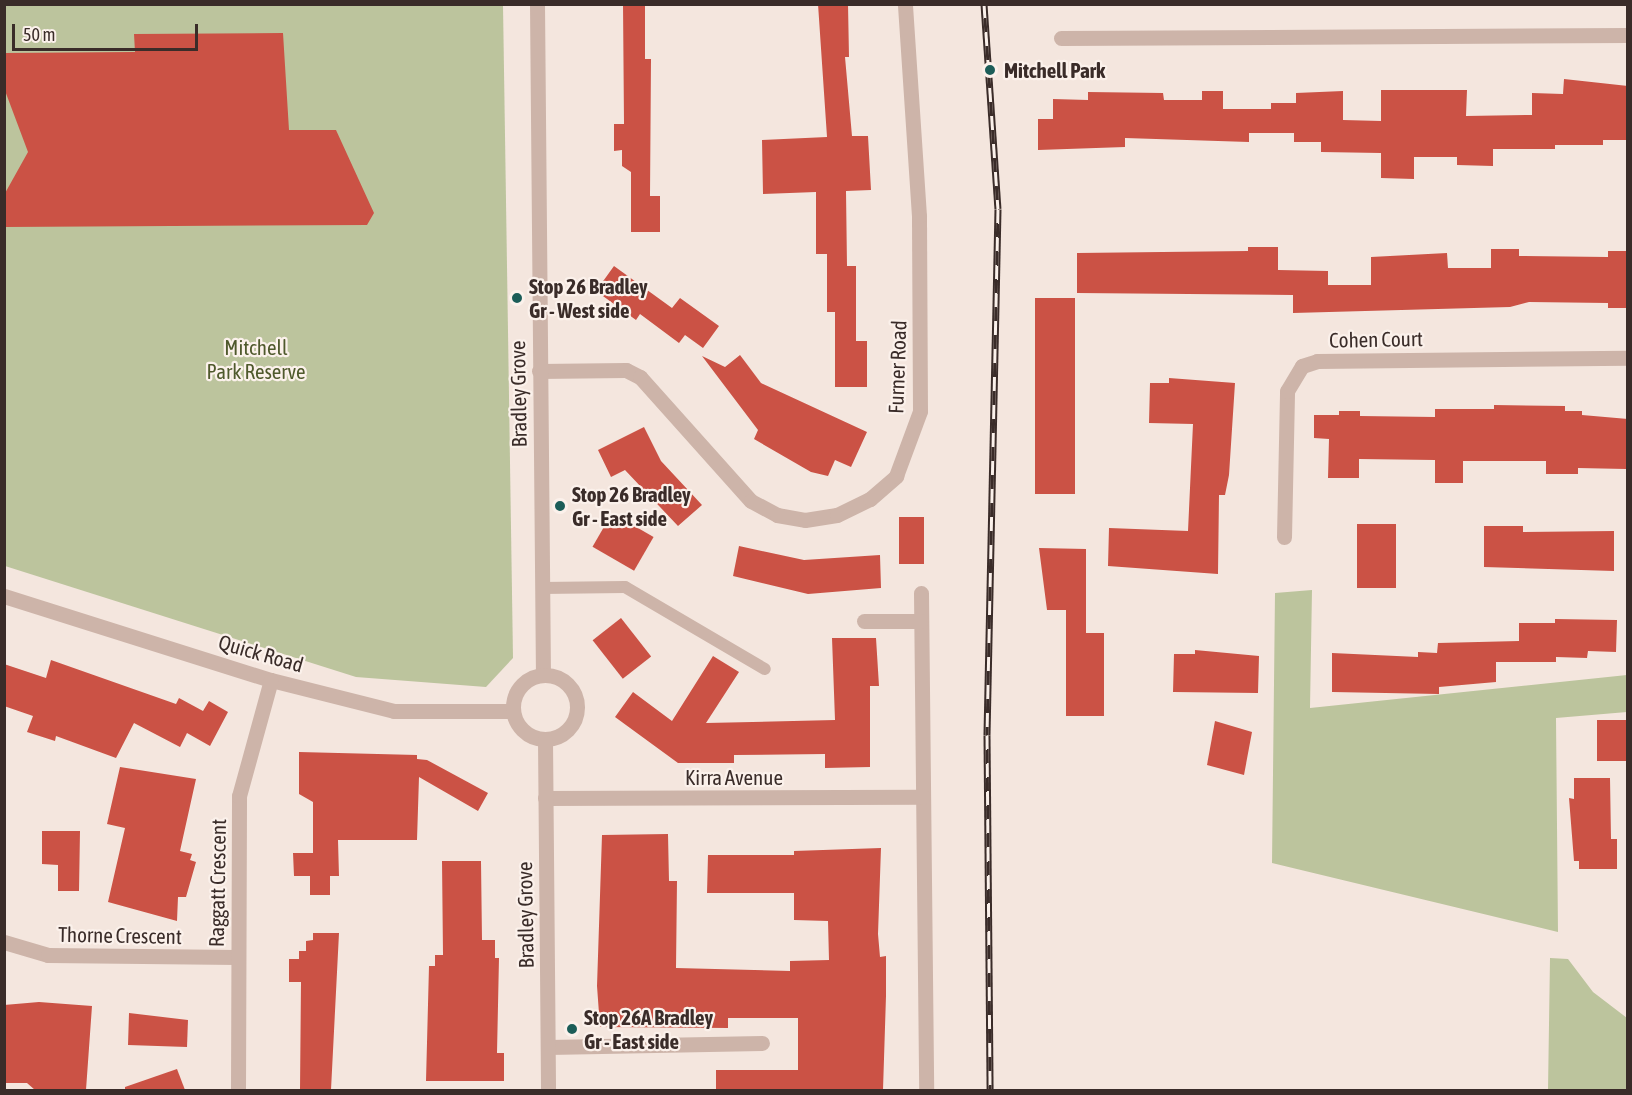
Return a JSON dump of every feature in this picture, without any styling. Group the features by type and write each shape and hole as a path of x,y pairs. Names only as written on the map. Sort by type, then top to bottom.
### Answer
{"street":[{"name":"Bradley Grove","path":"537,4 543,675"},
{"name":"Furner Road","path":"539,371 626,370 640,377 751,501 777,515 805,520 837,515 870,499 896,476 920,411 920,216 905,4"},
{"path":"1061,38 1628,35"},
{"name":"Cohen Court","path":"1284,537 1287,391 1302,366 1317,361 1628,358"},
{"path":"921,593 926,1090"},
{"name":"Quick Road","path":"4,596 271,680 394,711 512,711"},
{"path":"864,621 921,621"},
{"path":"543,675 565,682 577,703 572,725 545,740 519,727 512,711 519,687 543,675"},
{"name":"Raggatt Crescent","path":"238,1090 239,796 271,680"},
{"name":"Bradley Grove","path":"545,740 548,1090"},
{"name":"Kirra Avenue","path":"545,798 923,797"},
{"name":"Thorne Crescent","path":"4,942 48,955 237,957"},
{"path":"548,1047 762,1043"}],"lane":[{"path":"542,588 625,587 765,669"}],"green space":[{"name":"Mitchell Park Reserve","path":"5,5 503,5 513,658 486,687 356,677 5,566"},
{"path":"1312,590 1310,708 1627,675 1627,712 1556,718 1558,932 1272,863 1275,593"},
{"path":"1550,958 1568,959 1593,992 1627,1018 1627,1090 1548,1090"}],"building":[{"path":"623,4 645,4 645,59 651,59 650,196 660,196 660,232 631,232 631,172 622,166 622,150 614,151 614,124 624,124"},
{"path":"818,4 848,4 849,57 845,57 852,136 868,136 871,190 846,191 847,266 856,266 856,341 867,341 867,387 835,387 835,312 827,312 827,254 816,254 816,192 763,194 762,140 827,137"},
{"path":"283,33 289,130 336,130 374,213 367,225 4,227 4,195 28,152 4,88 4,53 135,52 134,34"},
{"path":"1564,79 1628,86 1628,140 1603,140 1603,145 1555,145 1555,149 1493,149 1493,166 1457,165 1457,157 1414,157 1414,179 1381,178 1381,153 1321,152 1321,142 1294,142 1294,133 1249,133 1249,142 1125,138 1125,147 1038,150 1038,119 1053,119 1053,99 1088,100 1088,92 1163,93 1164,100 1202,100 1202,91 1223,91 1223,109 1271,109 1271,103 1296,103 1296,93 1343,91 1343,120 1381,121 1381,90 1467,90 1466,116 1532,115 1532,93 1563,94"},
{"path":"1248,247 1278,247 1278,270 1328,271 1328,285 1371,285 1371,257 1447,253 1448,268 1491,268 1491,249 1519,249 1519,256 1608,257 1608,251 1628,251 1628,308 1608,308 1608,303 1529,302 1510,307 1293,313 1293,295 1077,293 1077,253 1248,251"},
{"path":"614,266 672,308 680,298 719,326 703,348 685,335 679,343 640,314 636,320 596,291"},
{"path":"1035,298 1075,298 1075,494 1035,494"},
{"path":"740,355 761,383 867,432 851,467 835,460 828,476 811,472 754,439 758,430 702,356 725,367"},
{"path":"1169,378 1235,383 1229,475 1225,495 1219,495 1218,574 1108,566 1109,528 1188,531 1193,424 1149,423 1150,383 1169,383"},
{"path":"1494,405 1565,406 1565,411 1582,411 1582,415 1628,419 1626,469 1578,468 1578,474 1546,474 1546,461 1463,461 1463,483 1435,483 1435,460 1359,459 1359,478 1328,478 1329,439 1314,438 1314,415 1339,415 1339,411 1360,411 1360,416 1435,417 1435,409 1494,409"},
{"path":"644,427 661,461 702,505 678,526 625,470 611,477 598,450"},
{"path":"612,513 654,537 634,571 592,547"},
{"path":"899,517 924,517 924,564 899,564"},
{"path":"1357,524 1396,524 1396,588 1357,588"},
{"path":"1484,526 1523,526 1523,532 1614,531 1614,571 1484,567"},
{"path":"739,546 804,560 880,555 881,588 808,594 733,576"},
{"path":"1039,548 1086,549 1086,633 1104,633 1104,716 1066,716 1066,610 1047,610"},
{"path":"621,618 651,657 623,679 593,640"},
{"path":"1555,619 1617,620 1616,652 1588,651 1587,658 1556,657 1556,662 1496,662 1496,682 1439,687 1439,694 1332,692 1332,653 1418,657 1418,652 1437,653 1438,643 1519,641 1519,623 1555,623"},
{"path":"832,638 876,638 879,686 870,686 870,767 825,768 825,754 734,755 734,763 678,763 615,717 633,692 672,721 713,656 739,672 706,723 835,720"},
{"path":"1195,650 1259,656 1258,693 1173,692 1174,654 1195,654"},
{"path":"51,660 176,704 179,698 203,711 209,701 228,712 210,746 187,733 180,747 134,723 116,758 56,736 55,741 27,732 33,716 4,706 4,664 46,678"},
{"path":"1597,720 1628,720 1628,761 1597,761"},
{"path":"1215,721 1252,732 1244,775 1207,765"},
{"path":"299,752 417,755 417,759 427,760 488,793 478,811 419,777 417,840 338,840 339,876 330,876 330,895 310,895 310,876 294,876 293,853 313,853 313,802 299,794"},
{"path":"120,767 196,779 180,851 192,854 190,860 196,862 186,897 178,897 177,921 108,902 125,828 107,824"},
{"path":"1574,778 1610,778 1611,839 1617,839 1617,869 1579,869 1579,861 1574,861 1569,798 1574,799"},
{"path":"42,831 80,831 79,891 58,891 58,865 42,864"},
{"path":"668,834 669,881 677,881 676,968 790,971 790,961 829,960 828,921 794,920 794,893 707,893 708,855 794,855 794,851 881,848 878,934 880,957 886,956 883,1090 716,1090 716,1070 798,1070 798,1018 728,1018 728,1028 600,1027 597,986 602,835"},
{"path":"442,861 481,861 482,940 495,940 495,958 499,958 497,1053 504,1053 504,1081 426,1081 429,966 435,966 435,955 443,955"},
{"path":"313,933 339,933 331,1090 300,1090 301,982 289,982 289,959 299,959 299,951 306,951 306,941 313,940"},
{"path":"39,1002 92,1006 86,1090 35,1090 27,1083 4,1083 4,1005"},
{"path":"129,1013 188,1020 187,1047 128,1045"},
{"path":"177,1069 185,1090 125,1090 125,1087"}],"railway":[{"path":"984,4 998,209 987,735 990,1090"}],"place":[{"name":"Mitchell Park","path":"990,70"},
{"name":"Stop 26 Bradley Gr - West side","path":"517,298"},
{"name":"Stop 26 Bradley Gr - East side","path":"560,506"},
{"name":"Stop 26A Bradley Gr - East side","path":"572,1029"}]}
